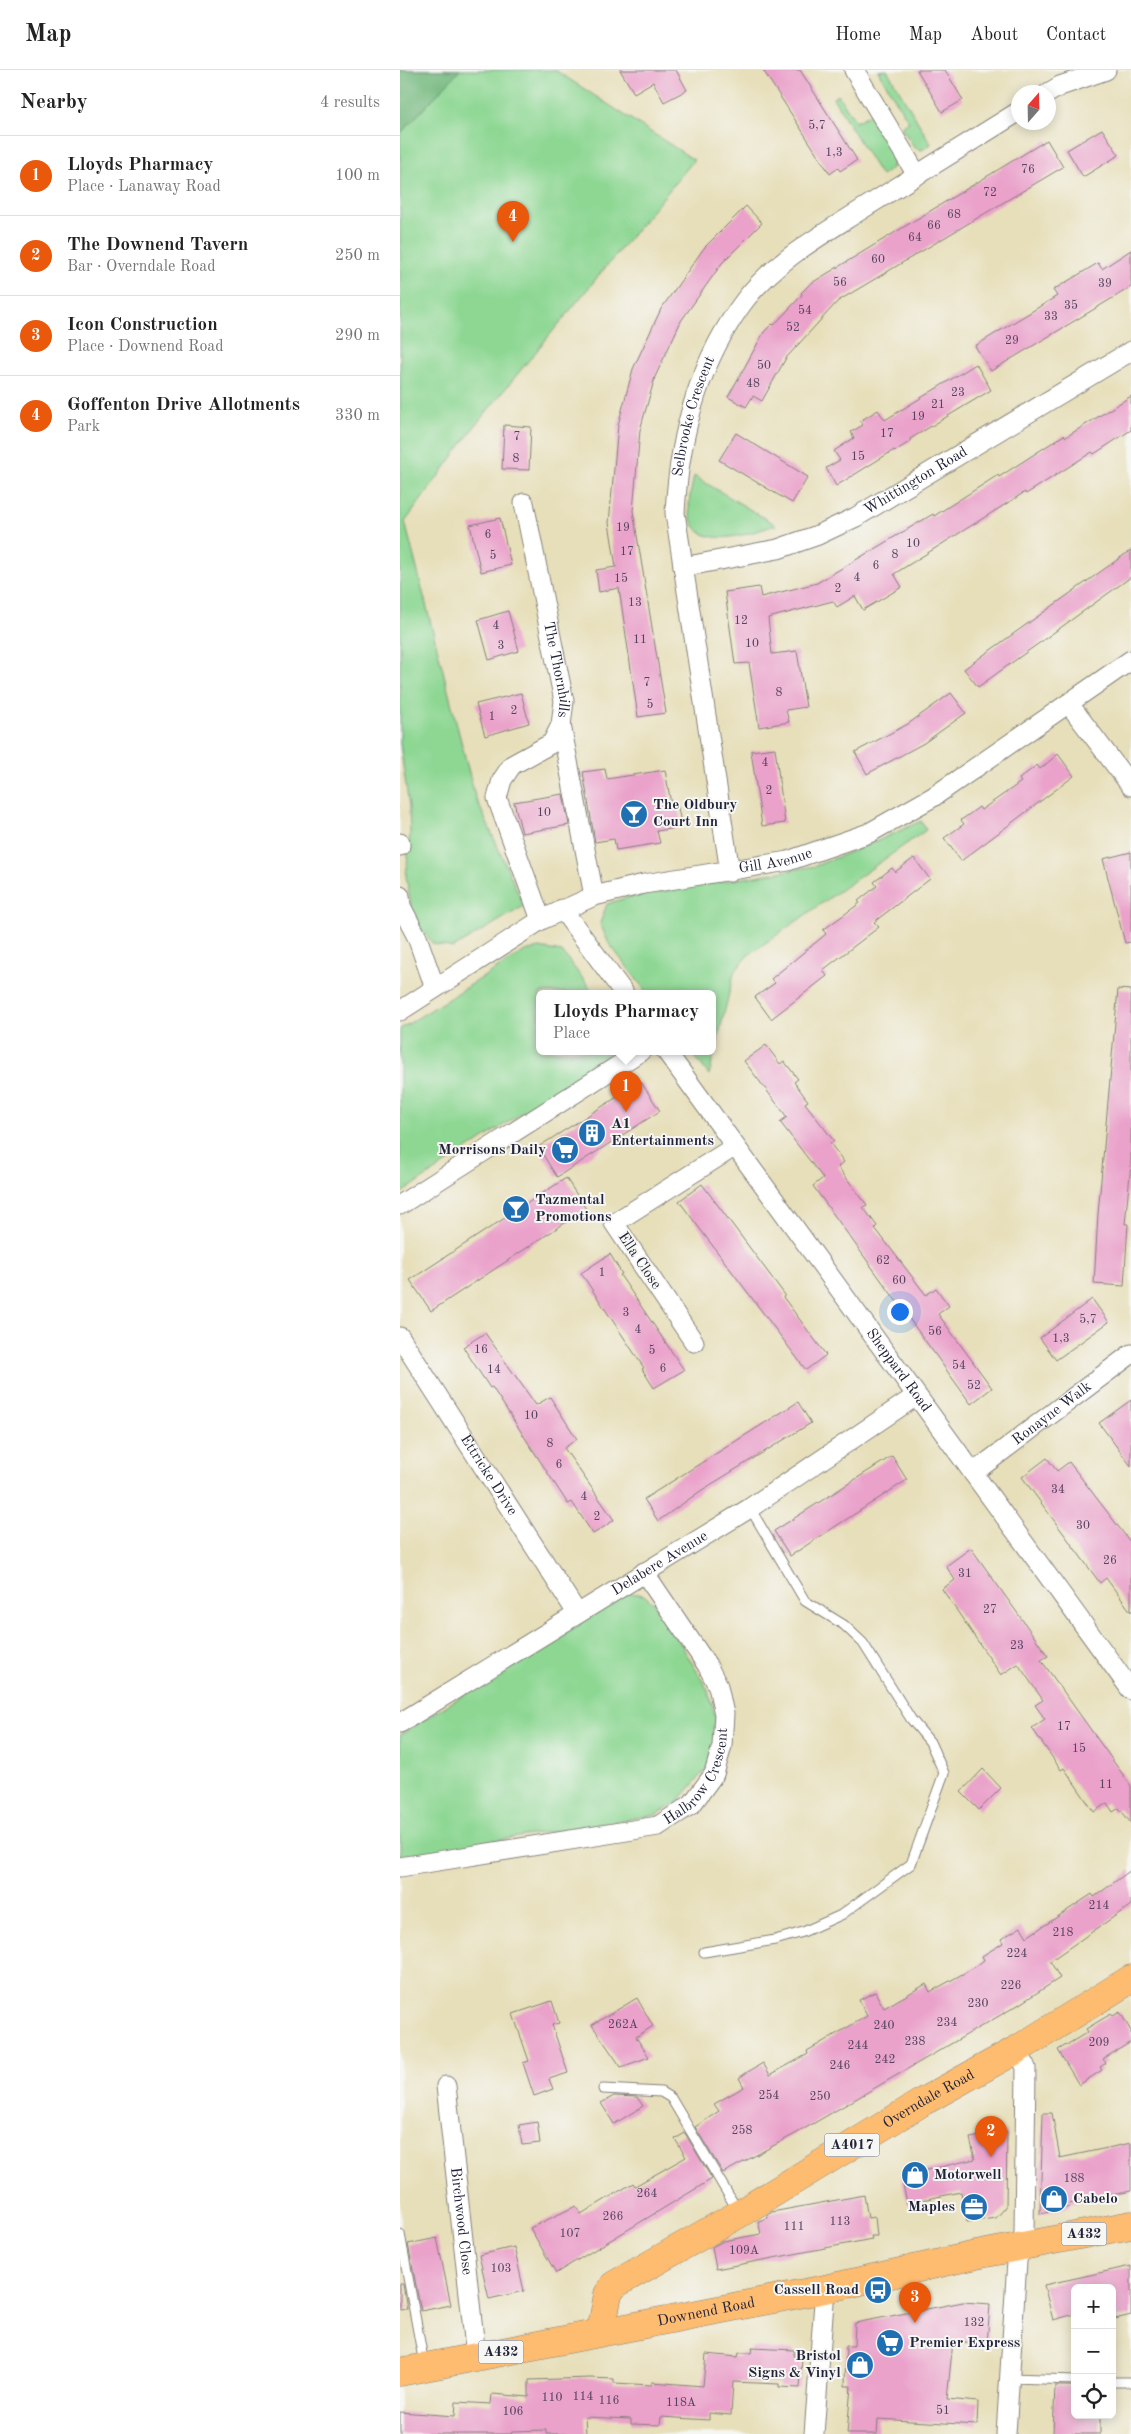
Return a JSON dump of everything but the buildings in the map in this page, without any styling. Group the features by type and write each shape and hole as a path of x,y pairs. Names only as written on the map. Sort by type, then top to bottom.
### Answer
{"main road":[{"name":"Overndale Road","path":"601,2332 608,2294 614,2286 739,2214 924,2101 1018,2049 1131,1980"},
{"name":"Downend Road","path":"412,2369 825,2289 1131,2225"}],"street":[{"path":"854,70 917,175"},
{"path":"1056,88 1106,70"},
{"name":"Selbrooke Crescent","path":"730,872 675,513 677,474 687,424 708,361 723,332 746,299 790,255 1011,116"},
{"name":"Whittington Road","path":"683,568 778,549 818,535 856,517 1131,351"},
{"name":"The Thornhills","path":"524,504 564,701 561,725 552,743 512,765 502,780 497,798 540,920"},
{"name":"Gill Avenue","path":"400,1011 540,920 594,896 644,884 730,872 788,861 869,833 933,797 1131,660"},
{"path":"1069,704 1131,786"},
{"path":"561,725 594,896"},
{"path":"400,896 401,906 417,937 435,988"},
{"path":"562,909 622,990"},
{"path":"400,1205 635,1055"},
{"name":"Sheppard Road","path":"669,1055 1131,1690"},
{"name":"Ella Close","path":"694,1342 614,1223 734,1147"},
{"name":"Ettricke Drive","path":"400,1337 577,1613"},
{"name":"Ronayne Walk","path":"973,1473 1131,1354"},
{"name":"Delabere Avenue","path":"400,1723 750,1508 916,1396"},
{"name":"Halbrow Crescent","path":"400,1868 658,1826 692,1804 714,1774 722,1746 724,1714 718,1686 707,1665 644,1572"},
{"path":"1006,2434 1017,2261 1024,2233 1026,2068 1018,2049"},
{"name":"Birchwood Close","path":"446,2086 476,2357"},
{"path":"814,2434 825,2289"}],"lane":[{"path":"704,1952 775,1940 803,1932 841,1915 911,1864 944,1773 930,1742 911,1719 863,1643 844,1626 805,1602 750,1508"},
{"path":"603,2089 661,2092 671,2098 739,2214"},
{"path":"400,2234 412,2369"},
{"path":"1010,2378 1071,2380"},
{"path":"1116,2382 1131,2382"}],"green space":[{"path":"400,70 555,70 694,160 478,422 405,522 475,796 524,906 453,948 433,944 413,918 406,876 410,833 409,807 400,744"},
{"path":"400,70 460,70 400,134"},
{"path":"887,70 931,144 922,150 915,148 901,127 909,122 878,71"},
{"path":"838,95 856,122 870,114 887,140 892,153 892,168 881,176 833,98"},
{"path":"694,476 776,525 754,532 727,537 715,537 704,534 695,527 689,510"},
{"path":"921,821 926,830 747,956 734,973 716,1046 716,990 645,990 608,942 600,923 607,904 625,898 815,866 866,846"},
{"path":"539,948 562,952 592,990 536,990 536,1055 606,1055 400,1194 400,1029 525,951"},
{"path":"694,1055 714,1055 709,1075"},
{"path":"631,1593 644,1595 660,1609 708,1690 716,1720 715,1749 706,1769 677,1803 656,1815 400,1856 400,1735 620,1596"}],"place":[{"name":"Goffenton Drive Allotments","path":"513,242"},
{"name":"The Oldbury Court Inn","path":"634,814"},
{"name":"Lloyds Pharmacy","path":"626,1112"},
{"name":"A1 Entertainments","path":"592,1133"},
{"name":"Morrisons Daily","path":"565,1150"},
{"name":"Tazmental Promotions","path":"516,1209"},
{"name":"The Downend Tavern","path":"991,2157"},
{"name":"Motorwell","path":"915,2175"},
{"name":"Cabelo","path":"1054,2199"},
{"name":"Maples","path":"974,2207"},
{"name":"Cassell Road","path":"878,2290"},
{"name":"Icon Construction","path":"915,2323"},
{"name":"Premier Express","path":"890,2343"},
{"name":"Bristol Signs & Vinyl","path":"860,2365"}]}
